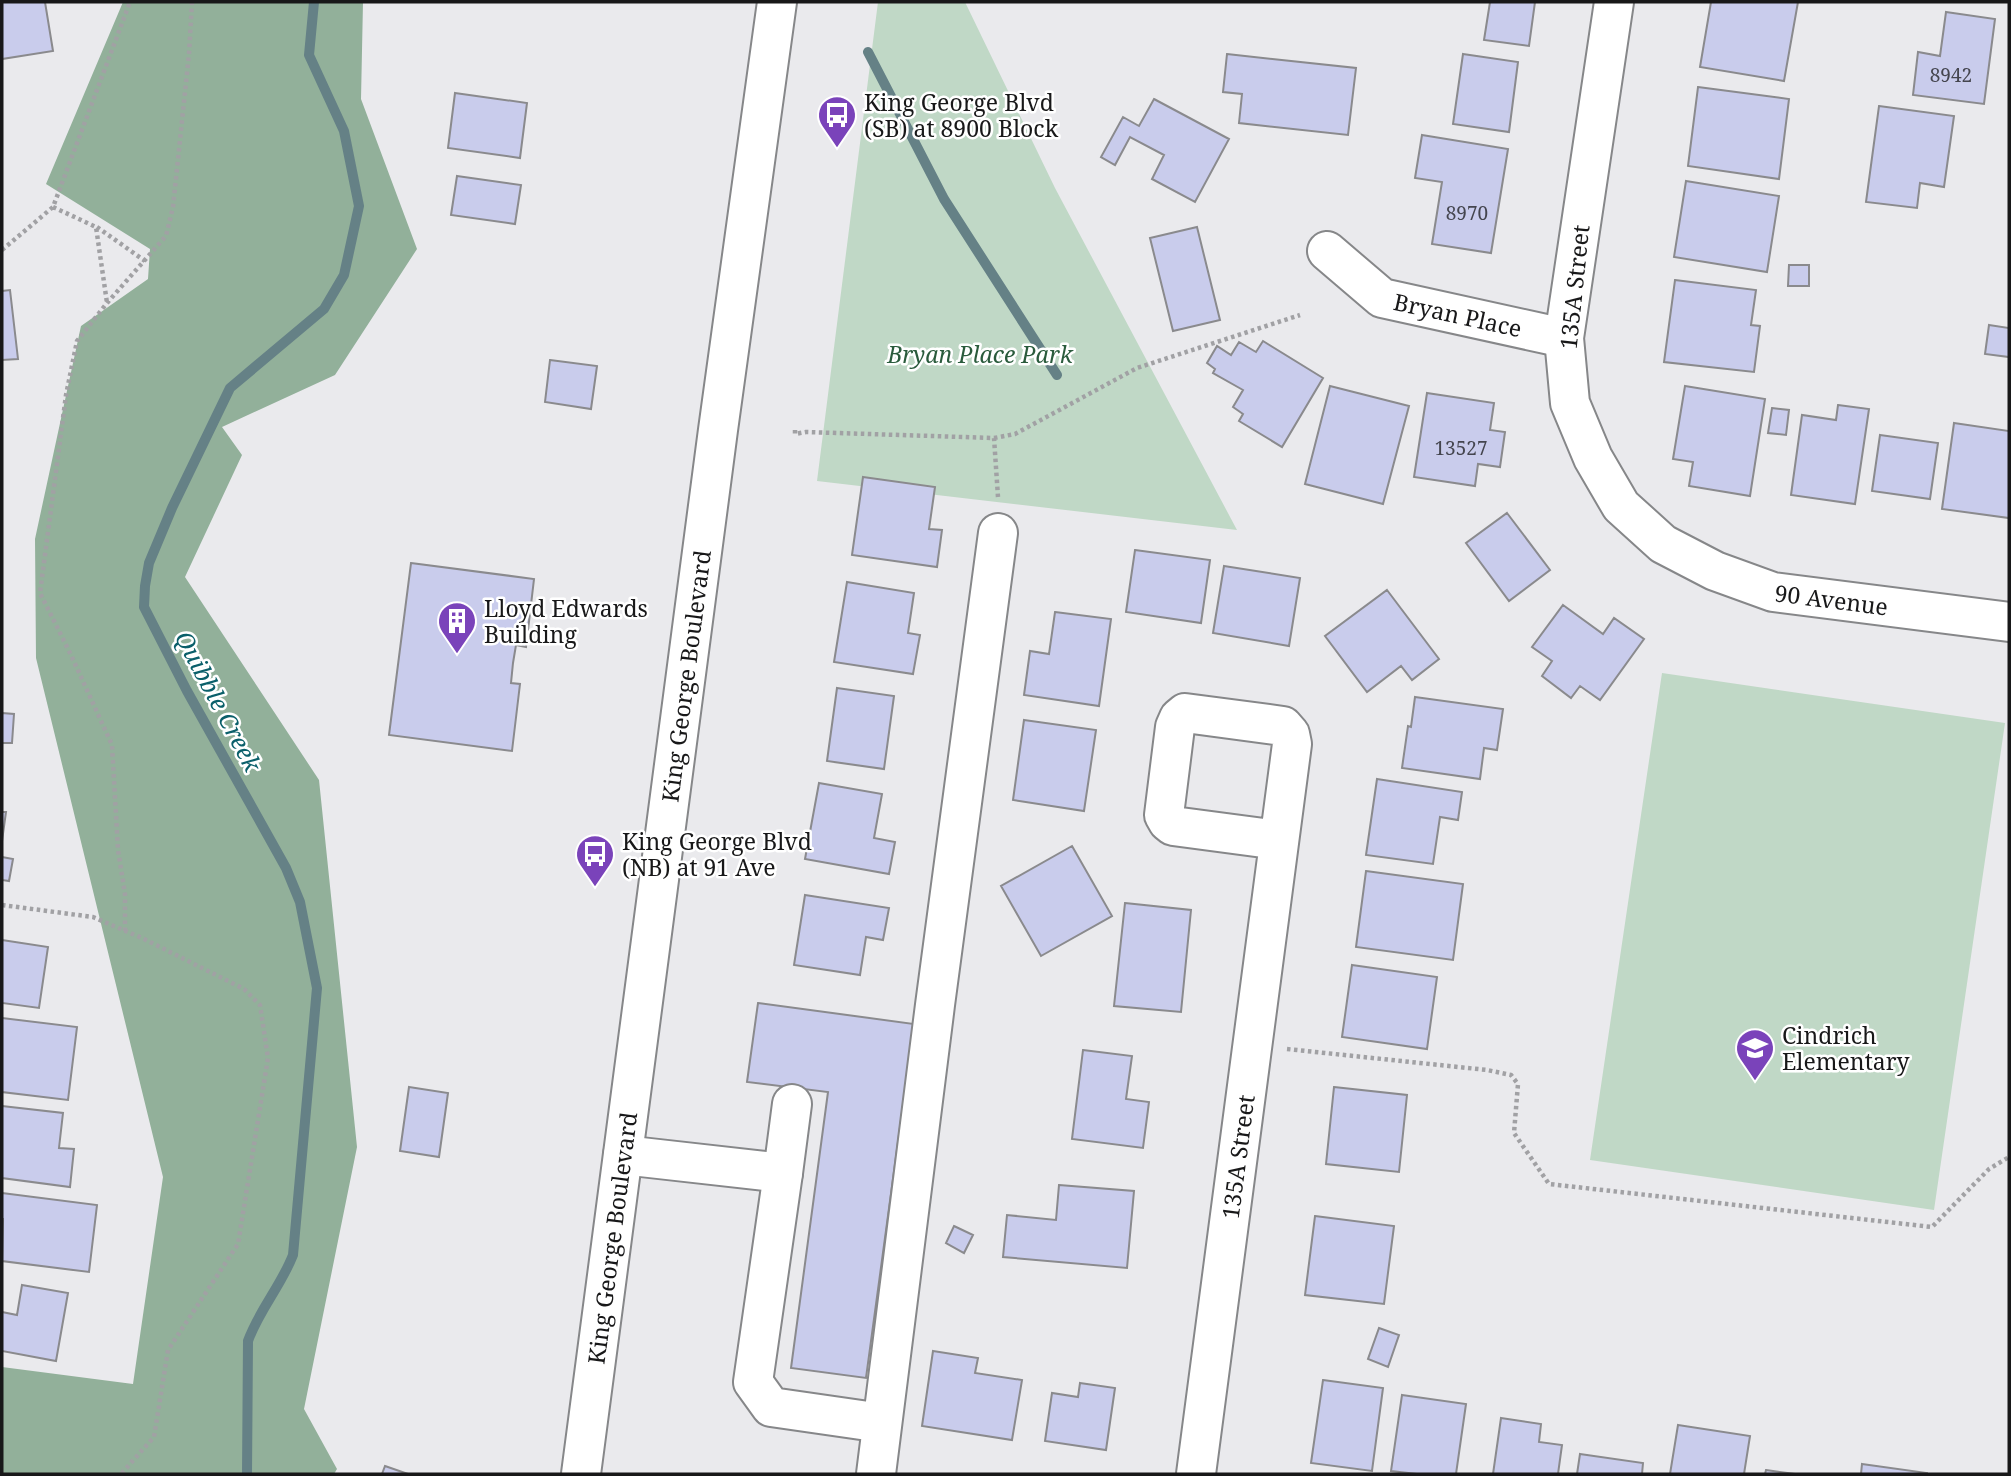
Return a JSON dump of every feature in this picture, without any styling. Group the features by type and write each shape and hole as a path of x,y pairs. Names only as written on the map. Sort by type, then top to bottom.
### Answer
{"street":[{"name":"King George Boulevard","path":"581,1474 777,2"},
{"name":"135A Street","path":"1614,2 1564,338 1570,403 1593,458 1621,506 1663,544"},
{"name":"Bryan Place","path":"1327,251 1382,298 1564,338"},
{"path":"876,1474 998,533"},
{"name":"90 Avenue","path":"1663,544 1715,571 1773,592 2009,622"},
{"name":"135A Street","path":"1196,1474 1279,840"},
{"path":"792,1104 753,1382 771,1407 883,1423"},
{"path":"623,1154 783,1173"}],"path":[{"path":"2,250 53,207 130,2"},
{"path":"125,931 125,894 118,850 112,746 40,593 66,395 77,341 166,236 173,208 192,2"},
{"path":"53,207 96,227 145,261"},
{"path":"96,227 107,303"},
{"path":"795,430 795,434 806,432 994,438 1016,434 1137,368 1300,315"},
{"path":"994,438 998,533"},
{"path":"2,905 93,917 244,989 260,1005 268,1058 238,1244 168,1350 154,1437 121,1474"},
{"path":"1284,1049 1487,1070 1511,1075 1518,1084 1514,1133 1549,1184 1932,1227 1989,1169 2009,1157"}],"green space":[{"path":"123,2 363,2 361,99 417,249 335,375 222,427 242,455 185,577 319,780 357,1147 304,1409 337,1469 334,1474 2,1474 2,1367 133,1384 163,1177 36,658 35,539 81,326 148,279 150,249 46,184"},
{"name":"Bryan Place Park","path":"878,2 965,2 1055,188 1237,530 817,481"},
{"path":"1662,673 2005,723 1934,1210 1590,1160"}],"building":[{"path":"2,2 45,2 53,51 2,59"},
{"path":"1490,2 1535,2 1529,46 1484,40"},
{"path":"1711,2 1798,2 1784,81 1700,67"},
{"path":"1946,12 1995,19 1984,104 1913,95 1918,52 1940,56"},
{"path":"1227,54 1356,68 1348,135 1239,123 1242,94 1223,92"},
{"path":"1463,54 1518,62 1509,132 1453,124"},
{"path":"1698,87 1789,99 1779,179 1688,166"},
{"path":"455,93 527,103 520,158 448,148"},
{"path":"1154,99 1229,139 1195,202 1152,179 1164,155 1130,137 1115,165 1101,157 1123,117 1139,126"},
{"path":"1879,106 1954,116 1944,187 1920,183 1917,208 1866,202"},
{"path":"1422,135 1508,149 1491,253 1432,244 1442,182 1415,178"},
{"path":"457,176 521,185 515,224 451,215"},
{"path":"1686,181 1779,196 1767,272 1674,257"},
{"path":"1197,227 1220,320 1173,331 1150,238"},
{"path":"1789,265 1809,265 1809,286 1788,286"},
{"path":"1675,280 1756,290 1751,325 1760,326 1754,372 1664,362"},
{"path":"10,290 18,359 2,360 2,291"},
{"path":"1989,325 2009,328 2009,357 1985,354"},
{"path":"1263,341 1323,378 1282,447 1239,421 1243,414 1233,407 1243,390 1213,373 1215,369 1207,363 1217,346 1231,355 1239,342 1256,352"},
{"path":"550,360 597,366 591,409 545,402"},
{"path":"1330,386 1409,406 1383,504 1305,484"},
{"path":"1685,386 1765,399 1750,496 1689,486 1693,462 1673,459"},
{"path":"1427,393 1494,403 1490,430 1505,432 1500,467 1478,464 1475,486 1414,477"},
{"path":"1838,405 1869,409 1855,504 1791,495 1802,415 1836,420"},
{"path":"1772,408 1789,410 1786,435 1768,433"},
{"path":"1954,423 2009,431 2009,518 1942,509"},
{"path":"1880,435 1938,443 1930,499 1872,491"},
{"path":"863,477 935,487 929,529 942,530 937,567 852,555"},
{"path":"1507,513 1550,570 1509,601 1466,543"},
{"path":"1135,550 1210,560 1201,623 1126,612"},
{"name":"Lloyd Edwards Building","path":"411,563 534,579 526,647 516,645 513,663 511,683 520,684 512,751 389,735"},
{"path":"1224,566 1300,578 1289,646 1213,633"},
{"path":"847,582 914,593 908,633 920,635 913,674 834,662"},
{"path":"1387,590 1439,659 1412,680 1401,666 1367,692 1325,636"},
{"path":"1563,605 1603,634 1614,618 1644,639 1600,700 1580,686 1571,698 1542,676 1552,661 1532,647"},
{"path":"1055,612 1111,619 1099,706 1024,695 1030,651 1049,654"},
{"path":"837,688 894,696 884,769 827,761"},
{"path":"1415,697 1503,709 1497,750 1484,748 1480,779 1402,768"},
{"path":"2,713 14,714 12,743 2,743"},
{"path":"1024,720 1096,730 1084,811 1013,800"},
{"path":"1377,779 1462,792 1458,820 1440,817 1433,864 1366,855"},
{"path":"819,783 882,794 874,838 895,842 889,874 805,859"},
{"path":"2,812 6,812 2,841"},
{"path":"1072,846 1112,916 1041,956 1001,886"},
{"path":"2,857 13,859 9,881 2,880"},
{"path":"1366,871 1463,884 1453,960 1356,947"},
{"path":"805,895 889,908 883,940 866,937 860,975 794,965"},
{"path":"1125,903 1191,910 1181,1012 1114,1006"},
{"path":"2,940 48,947 39,1008 2,1003"},
{"path":"1352,965 1437,977 1427,1049 1342,1037"},
{"path":"758,1003 914,1024 866,1378 791,1368 828,1092 747,1082"},
{"path":"2,1018 77,1027 68,1100 2,1092"},
{"path":"1083,1050 1132,1056 1126,1099 1149,1102 1143,1148 1072,1139"},
{"path":"409,1087 448,1093 439,1157 400,1151"},
{"path":"1334,1087 1407,1095 1399,1172 1326,1164"},
{"path":"2,1106 63,1113 59,1148 74,1149 70,1187 2,1178"},
{"path":"1059,1185 1134,1191 1127,1268 1003,1257 1007,1215 1056,1220"},
{"path":"2,1193 97,1205 89,1272 2,1261"},
{"path":"1315,1216 1394,1226 1384,1304 1305,1295"},
{"path":"954,1226 973,1235 964,1253 946,1243"},
{"path":"22,1285 68,1293 56,1361 2,1351 2,1312 17,1315"},
{"path":"1379,1328 1399,1335 1388,1367 1368,1359"},
{"path":"933,1351 978,1358 975,1373 1022,1380 1012,1440 922,1426"},
{"path":"1323,1380 1383,1388 1372,1471 1311,1463"},
{"path":"1080,1383 1115,1388 1106,1450 1045,1441 1052,1393 1078,1397"},
{"path":"1402,1395 1466,1404 1456,1474 1391,1471"},
{"path":"1501,1418 1541,1424 1539,1442 1562,1445 1558,1474 1493,1474"},
{"path":"1678,1425 1750,1436 1744,1474 1670,1474"},
{"path":"1580,1454 1643,1463 1642,1474 1577,1474"},
{"path":"1862,1464 1927,1473 1927,1474 1861,1474"},
{"path":"385,1466 408,1474 382,1474"},
{"path":"1766,1470 1795,1474 1765,1474"}],"waterway":[{"name":"Quibble Creek","path":"247,1474 248,1341 293,1255 317,988 300,902 286,868 187,691 144,607 149,563 172,508 230,388 324,309 344,275 359,206 344,131 309,55 314,2"},
{"path":"868,52 944,199 1057,375"}],"place":[{"name":"King George Blvd (SB) at 8900 Block","path":"837,149"},
{"name":"Lloyd Edwards Building","path":"457,655"},
{"name":"King George Blvd (NB) at 91 Ave","path":"595,888"},
{"name":"Cindrich Elementary","path":"1755,1082"}]}
